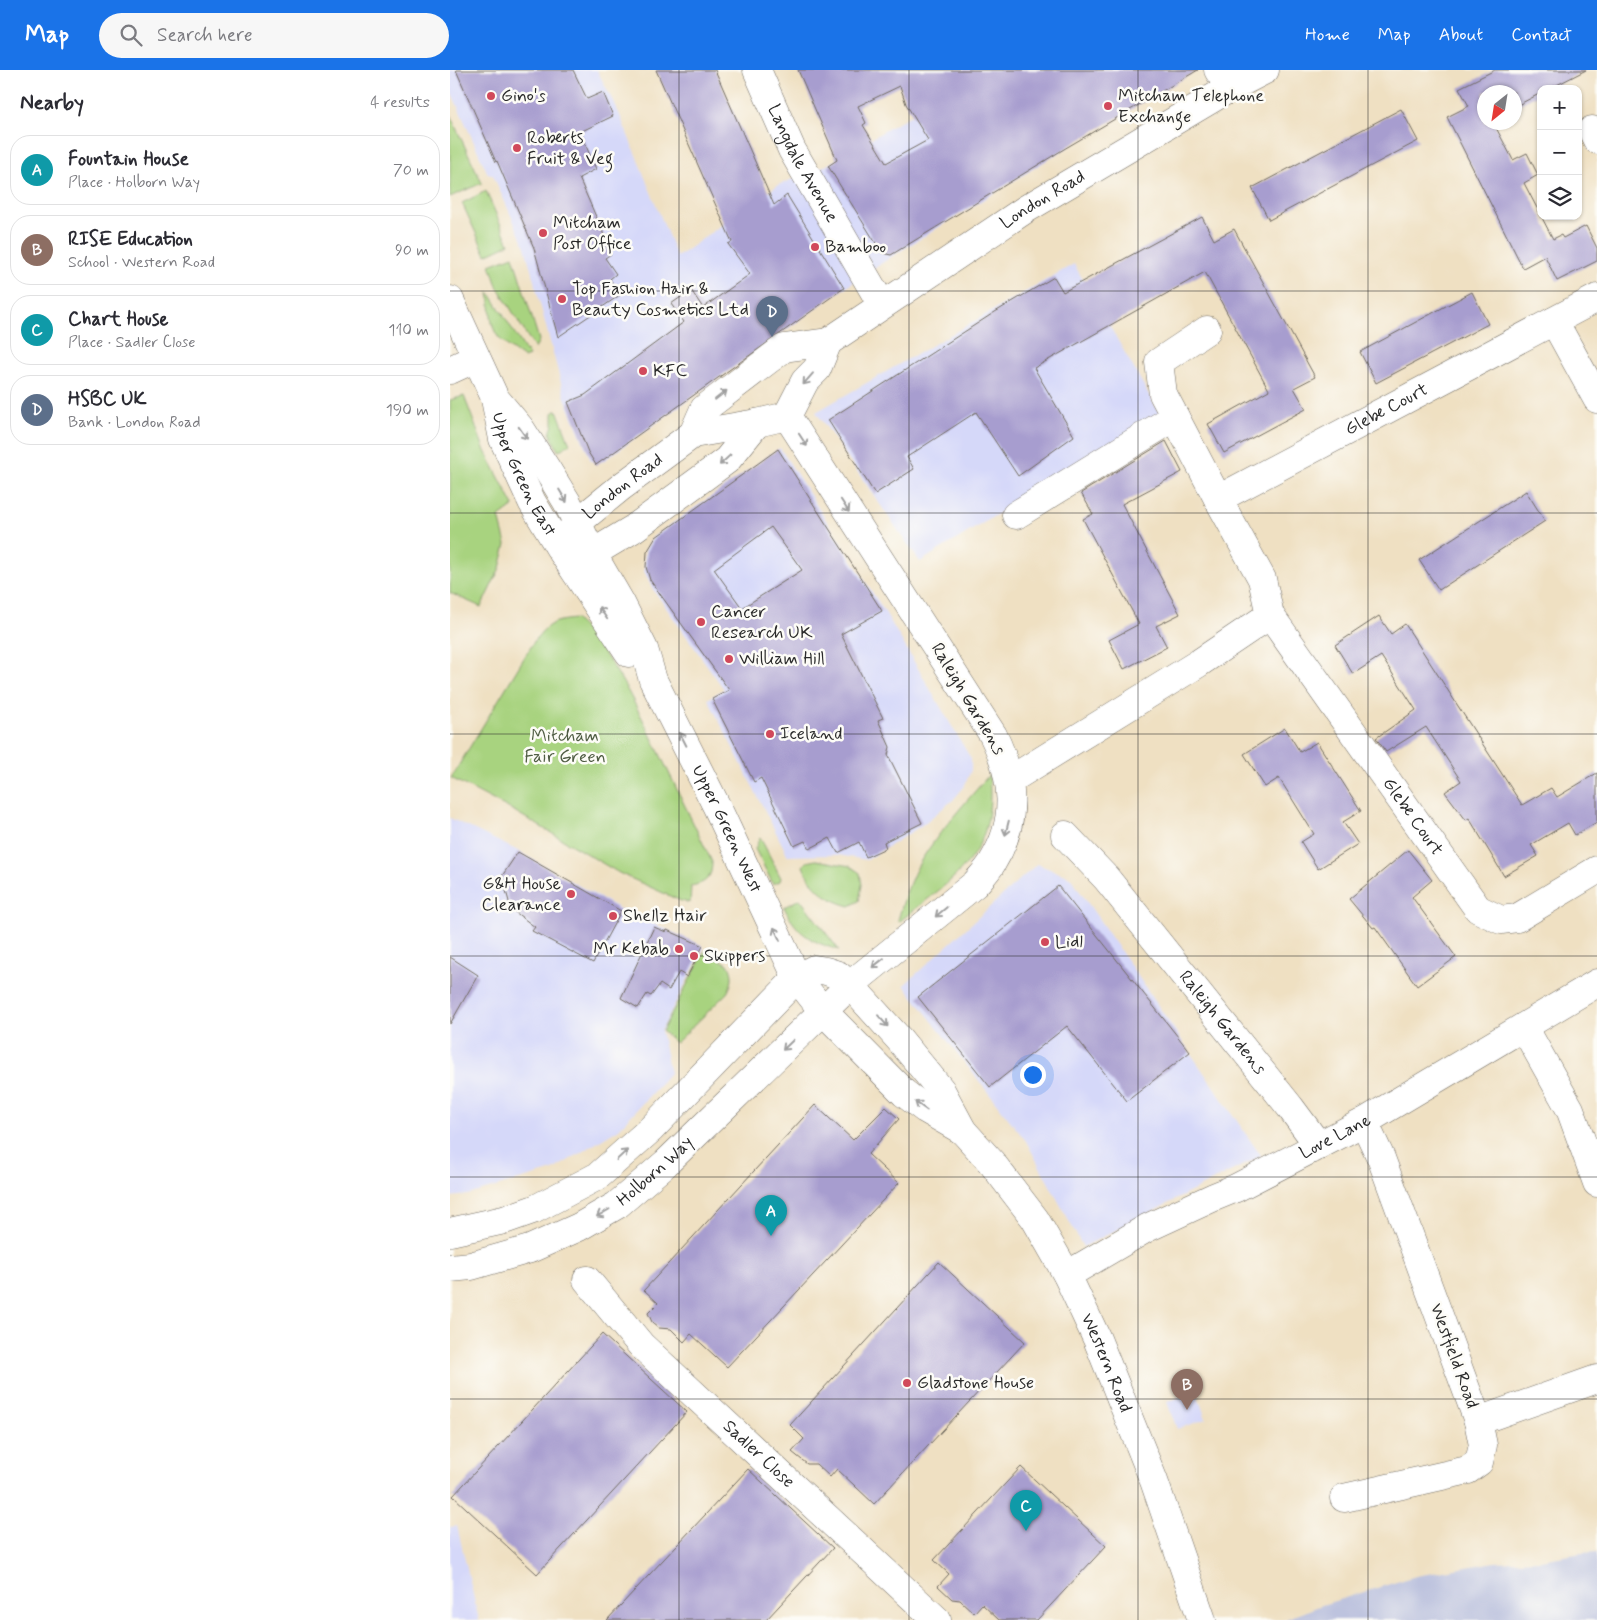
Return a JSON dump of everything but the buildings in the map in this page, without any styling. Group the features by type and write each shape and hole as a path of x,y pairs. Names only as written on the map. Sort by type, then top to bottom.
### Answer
{"main road":[{"name":"Langdale Avenue","path":"757,70 796,156 882,305"},
{"name":"London Road","path":"693,434 704,409 784,348 828,342 1224,79 1265,70"},
{"name":"Glebe Court","path":"1218,500 1597,298"},
{"name":"Upper Green East","path":"450,300 495,398 503,439 532,502 574,556"},
{"path":"1554,321 1597,399"},
{"name":"Glebe Court","path":"1207,330 1159,362 1163,394 1218,500 1262,579 1270,615 1478,909 1501,920 1517,918 1597,870"},
{"path":"787,416 805,381 817,369 828,342"},
{"path":"450,370 476,358"},
{"name":"Upper Green East","path":"495,398 521,429 578,522"},
{"name":"London Road","path":"574,556 578,522 693,434 787,416"},
{"name":"Raleigh Gardens","path":"787,416 984,719 1003,757 1010,780 1009,820 1004,841 992,864 975,884 850,985"},
{"path":"1016,515 1175,417"},
{"path":"574,556 633,529 727,460 757,423"},
{"name":"Upper Green West","path":"574,556 632,657 653,680 717,807 797,978 823,1011"},
{"path":"1010,780 1199,663 1270,615"},
{"name":"Raleigh Gardens","path":"1065,835 1106,878 1290,1107 1318,1146"},
{"name":"Western Road","path":"797,978 814,969 838,975 850,985 899,1039 941,1090 963,1131 992,1163 1035,1219 1067,1276 1094,1331 1154,1481 1202,1620"},
{"name":"Holborn Way","path":"450,1232 504,1220 535,1209 598,1176 651,1129 797,978"},
{"name":"Love Lane","path":"1067,1276 1147,1228 1214,1196 1236,1188 1364,1122 1597,983"},
{"name":"Holborn Way","path":"450,1268 471,1266 530,1249 578,1227 617,1204 666,1163 850,985"},
{"name":"Western Road","path":"823,1011 904,1092 925,1109 963,1131"},
{"path":"1524,1027 1570,1109 1597,1183"},
{"name":"Westfield Road","path":"1344,1498 1468,1470 1479,1462 1483,1445 1478,1421 1381,1158 1364,1122"},
{"name":"Sadler Close","path":"587,1280 641,1345 937,1620"},
{"path":"1478,1421 1597,1379"}],"shaded area":[{"path":"450,70 597,70 619,113 677,257 778,185 827,165 953,90 1024,70 1070,146 891,257 839,292 602,462 591,461 565,398 525,247 493,175 488,174 450,89"},
{"path":"1074,264 1160,414 920,562 816,412"},
{"path":"780,448 885,612 971,759 971,770 964,787 953,800 921,826 867,860 837,855 788,856 708,699 724,689 652,588 644,571 645,550 653,537"},
{"path":"450,818 516,850 620,909 702,945 704,948 661,1031 670,1073 619,1129 553,1170 468,1195 450,1197"},
{"path":"1037,864 1070,877 1261,1156 1083,1247 1026,1141 904,985"},
{"path":"1196,1391 1206,1419 1177,1429 1167,1402"},
{"path":"457,1526 479,1620 450,1620 450,1527"},
{"path":"1597,1552 1597,1620 1283,1620 1322,1605 1416,1576 1495,1562 1541,1560"}],"green space":[{"path":"450,115 482,183 450,197"},
{"path":"486,191 509,244 486,255 462,203"},
{"path":"513,256 539,340 535,349 497,286 490,265"},
{"path":"489,292 529,356 524,358 499,338 492,322"},
{"path":"464,396 485,451 514,506 499,517 506,544 500,568 481,607 450,593 450,400"},
{"path":"557,410 570,444 558,451 550,433 553,425 553,413"},
{"name":"Mitcham Fair Green","path":"575,619 601,648 622,680 712,862 711,872 707,879 691,886 690,903 681,901 619,873 514,811 451,778 535,640 548,626"},
{"path":"989,775 990,803 986,826 979,845 968,862 954,877 899,922 908,889 922,859 945,826"},
{"path":"760,837 781,878 780,881 773,884 755,849"},
{"path":"816,860 850,866 860,873 862,885 859,901 850,906 827,897 821,892 811,881 803,866 806,862"},
{"path":"800,899 839,950 820,944 806,936 794,924 784,907"},
{"path":"705,951 728,964 732,975 731,986 727,993 676,1043 662,1031"}],"place":[{"name":"Gino's","path":"491,96"},
{"name":"Mitcham Telephone Exchange","path":"1108,106"},
{"name":"Roberts Fruit & Veg","path":"517,148"},
{"name":"Mitcham Post Office","path":"543,233"},
{"name":"Bamboo","path":"815,247"},
{"name":"Top Fashion Hair & Beauty Cosmetics Ltd","path":"562,299"},
{"name":"HSBC UK","path":"772,337"},
{"name":"KFC","path":"643,371"},
{"name":"Cancer Research UK","path":"701,622"},
{"name":"William Hill","path":"729,659"},
{"name":"Iceland","path":"770,734"},
{"name":"G&H House Clearance","path":"571,894"},
{"name":"Shellz Hair","path":"613,916"},
{"name":"Lidl","path":"1045,942"},
{"name":"Mr Kebab","path":"679,949"},
{"name":"Skippers","path":"694,956"},
{"name":"Fountain House","path":"771,1236"},
{"name":"Gladstone House","path":"907,1383"},
{"name":"RISE Education","path":"1187,1410"},
{"name":"Chart House","path":"1026,1531"}]}
